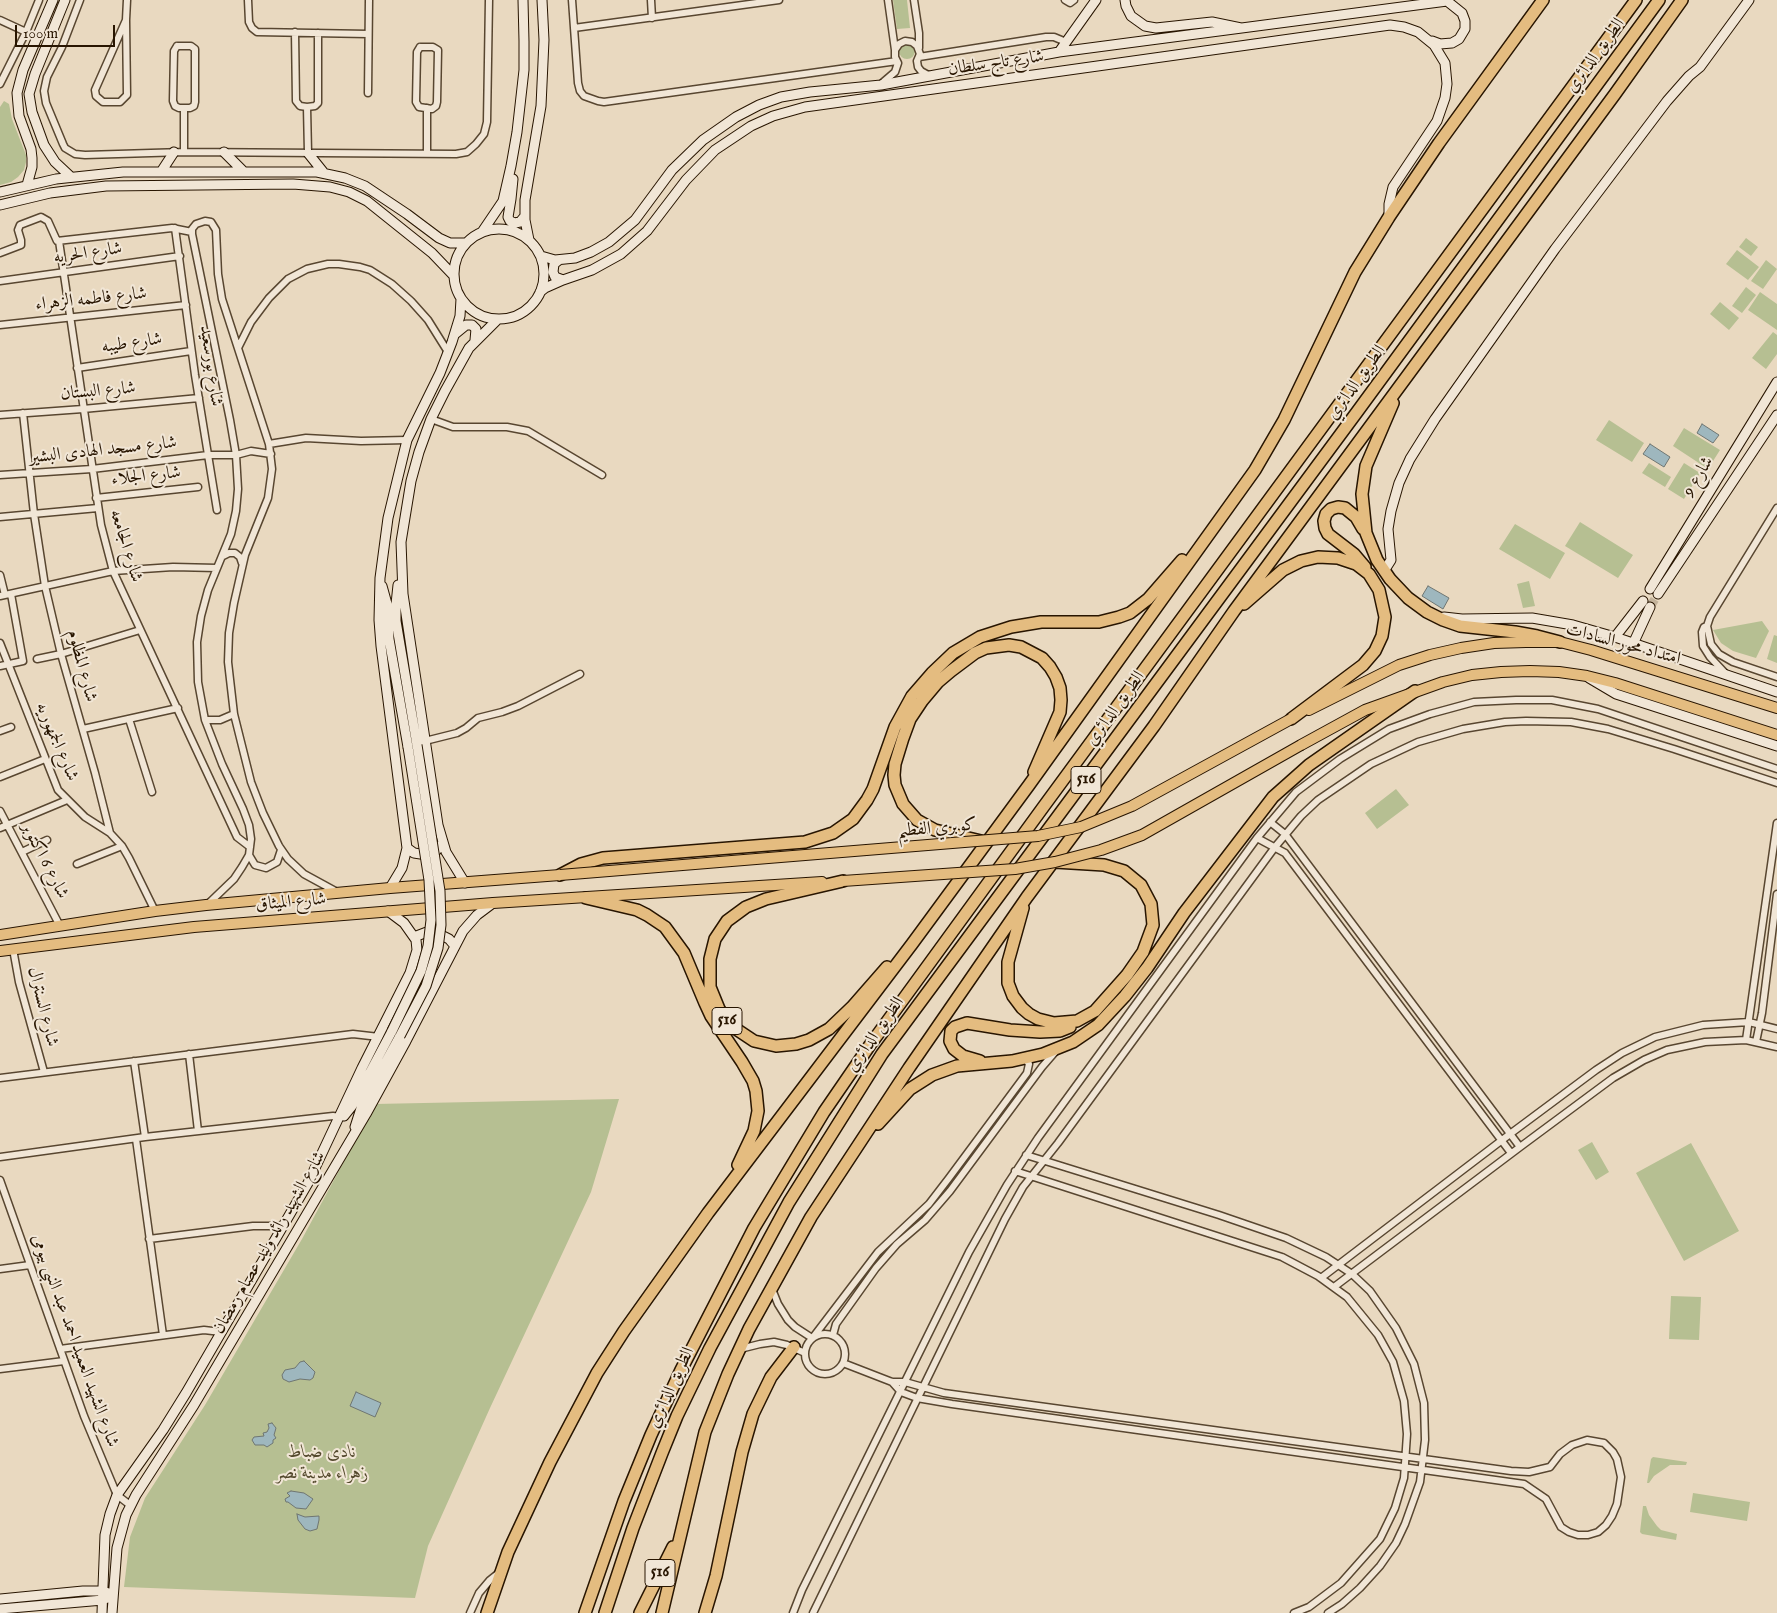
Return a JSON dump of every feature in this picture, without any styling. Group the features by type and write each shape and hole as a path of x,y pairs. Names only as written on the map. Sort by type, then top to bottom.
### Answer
{"highway":[{"name":"الطريق الدائري","path":"487,1613 500,1571 550,1462 597,1373 624,1331 708,1213 912,944 1029,785 1212,531 1270,446 1355,272 1389,216 1439,143 1544,0"},
{"name":"الطريق الدائري","path":"585,1613 627,1492 681,1370 754,1228 824,1112 870,1045 1044,806 1636,0"},
{"name":"الطريق الدائري","path":"606,1613 634,1528 662,1453 677,1416 710,1348 789,1202 882,1054 1659,0"},
{"name":"الطريق الدائري","path":"662,1613 705,1432 728,1374 749,1329 812,1217 866,1132 1027,897 1154,726 1234,611 1682,0"},
{"name":"516","path":"1402,382 1366,466 1362,494 1366,533 1377,560 1401,592 1427,612 1443,620 1460,626 1515,632 1560,642"},
{"path":"1291,719 1363,665 1375,651 1382,636 1385,617 1379,590 1354,554 1328,534 1324,528 1326,514 1331,509 1345,508 1356,517 1366,533"},
{"name":"516","path":"560,875 581,864 603,858 804,842 824,838 853,818 867,800 873,789 895,727 912,696 926,679 953,653 980,637 1011,627 1042,622 1109,621 1130,613 1148,599 1192,549 1212,531"},
{"name":"516","path":"1234,611 1256,595 1283,570 1300,561 1318,557 1338,558 1356,564 1369,574"},
{"name":"516","path":"981,841 935,830 909,813 895,785 895,764 910,719 922,701 951,670 975,653 986,648 1009,644 1037,654 1050,667 1058,682 1061,700 1058,717 1041,753 1029,785"},
{"name":"516","path":"866,1132 880,1122 910,1089 922,1080 957,1066 1043,1054 1060,1048 1085,1034 1112,1013 1147,968 1184,913 1273,797 1309,765 1415,691"},
{"name":"516","path":"1027,897 1008,962 1008,983 1013,996 1029,1014 1047,1022 1062,1024 1084,1018 1104,1003 1143,952 1151,931 1153,915 1147,894 1124,871 1114,868 1055,862"},
{"name":"516","path":"843,881 766,899 746,908 727,921 715,939 709,973 713,998 718,1009 730,1025 747,1037 765,1044 785,1046 809,1040 829,1029 839,1020 879,975 912,944"},
{"name":"516","path":"586,898 637,910 658,921 669,932 684,953 711,1016 753,1081 758,1102 757,1121 754,1131 745,1153 708,1213"},
{"path":"984,1063 964,1056 954,1049 950,1041 951,1031 955,1027 967,1023 1010,1030 1051,1032 1066,1029 1084,1018"},
{"path":"705,1613 716,1576 740,1461 753,1414 771,1377 794,1347"},
{"name":"516","path":"640,1613 681,1534"}],"main road":[{"name":"امتداد محور السادات","path":"1291,719 1399,665 1430,655 1494,643 1560,642 1622,659 1777,708"},
{"path":"586,898 1015,869 1055,862 1101,850 1142,835 1365,710 1415,691 1472,675 1501,672 1559,672 1587,676 1777,734"},
{"name":"كوبري الفطيم","path":"560,875 887,850 1038,836 1081,827 1132,806 1291,719"},
{"name":"شارع الميثاق","path":"0,935 206,905 338,892 560,875"},
{"name":"شارع الميثاق","path":"0,951 170,929 493,903 586,898"}],"street":[{"path":"0,84 26,32 39,0"},
{"path":"27,185 32,167 32,158 31,149 19,116 17,93 19,81 53,0"},
{"path":"80,0 44,85 46,103 63,144 70,151 79,155 174,152 427,154 467,152 476,144 485,130 487,122 489,0"},
{"path":"126,20 115,48 94,90 96,96 103,102 120,102 126,95 127,0"},
{"path":"248,0 249,22 254,30 263,32 368,34"},
{"path":"368,93 369,0"},
{"path":"482,232 502,201 511,166 524,70 523,0"},
{"path":"529,240 525,216 526,194 541,106 544,40 542,0"},
{"path":"572,0 580,91 590,99 604,102 897,61"},
{"path":"651,0 652,18"},
{"path":"574,28 779,0"},
{"path":"881,84 895,72 898,66 888,0"},
{"path":"914,0 919,33 919,56 917,62 919,69 931,76"},
{"path":"1065,0 1070,3 1074,0"},
{"path":"1059,52 1096,0"},
{"path":"1125,0 1131,16 1140,24 1150,28 1204,22 1228,24 1244,29"},
{"path":"1689,76 1696,63 1743,0"},
{"path":"1384,571 1391,560 1388,539 1391,511 1399,483 1410,459 1435,419 1555,249 1667,102 1689,76 1700,67 1749,0"},
{"path":"67,1 41,58 29,94 32,112 49,154 71,177"},
{"name":"شارع تاج سلطان","path":"540,292 563,280 592,270 620,254 647,231 686,180 715,150 751,126 784,112 1390,25 1411,29 1429,40 1440,44 1448,44 1459,39 1464,33 1466,25 1464,17 1459,10 1447,1 1059,52 931,76 787,96 759,105 736,117 703,140 672,170 635,220 618,236 583,255 559,260 541,256"},
{"path":"0,20 26,32"},
{"path":"295,32 296,101 300,106 307,107 315,106 318,103 318,33"},
{"path":"919,56 1046,37 1066,42"},
{"name":"شارع تاج سلطان","path":"1389,216 1390,198 1395,182 1437,121 1446,91 1447,77 1442,56 1429,40"},
{"path":"895,50 899,44 905,41 912,42 919,48"},
{"path":"177,46 194,47 196,51 195,102 192,107 184,108 177,107 174,101 174,50 177,46"},
{"path":"420,47 433,47 438,52 437,102 434,108 426,108 419,108 416,102 417,52 420,47"},
{"path":"30,53 41,58"},
{"path":"307,107 308,153 324,173"},
{"path":"184,108 184,152"},
{"path":"426,108 427,154"},
{"path":"161,172 174,152"},
{"path":"224,152 244,172"},
{"path":"511,166 512,191 508,217 510,221 515,223 522,221 525,216"},
{"path":"0,192 71,177 123,172 324,173 345,178 365,186 444,241 456,244 466,243"},
{"path":"293,184 294,172"},
{"path":"0,205 50,193 106,186 293,184 330,187 349,192 367,201 432,253 454,276"},
{"path":"0,253 20,245 22,242 18,230 20,225 41,218 48,221 56,240 59,241 175,228 192,232"},
{"path":"206,905 238,873 248,854 250,832 243,809 222,764 205,720 198,682 197,642 203,603 231,534 236,510 238,483 236,455 214,335 192,232 196,224 205,221 211,222 216,230 219,286 224,309 269,444 272,469 268,498 242,564 234,603 228,648 234,714 251,782 263,813 281,850 295,867 304,874 338,892"},
{"path":"409,235 418,223"},
{"name":"شارع بورسعيد","path":"175,228 217,510"},
{"path":"390,888 402,868 407,848 380,632 380,578 388,518 406,440 455,334 460,316 461,299 454,276 457,258 466,243 482,232 494,229 507,229 529,240 541,256 544,274 540,292 536,300 523,312 515,316 498,319 477,313 461,299"},
{"name":"شارع الجامعه","path":"59,241 100,526 113,570 237,837 250,846"},
{"name":"شارع الحريه","path":"0,281 180,256"},
{"path":"559,260 554,264 552,272 558,279 563,280"},
{"path":"238,348 259,309 288,280 307,270 328,264 339,264 370,270 392,284 411,300 428,320 448,352"},
{"name":"شارع فاطمه الزهراء","path":"0,325 186,306"},
{"path":"465,882 451,860 443,843 438,825 396,621 397,594 401,576 401,542 407,496 416,460 431,419 452,378 476,340 498,319"},
{"path":"455,334 466,325 472,325 476,329 476,340"},
{"name":"شارع طيبه","path":"77,368 192,351"},
{"name":"شارع 9","path":"1776,419 1654,592 1726,464 1777,382"},
{"name":"شارع البستان","path":"0,415 199,398"},
{"path":"1768,398 1777,403"},
{"path":"1759,412 1776,419"},
{"name":"شارع المظلوم","path":"23,414 34,514 45,586 61,654 83,729 110,834"},
{"path":"431,419 453,427 507,426 522,429 540,437 602,475"},
{"path":"269,444 306,438 361,441 406,440"},
{"name":"شارع مسجد الهادى البشير","path":"0,475 30,474 208,455 236,455 251,451 271,454"},
{"path":"1726,464 1739,472"},
{"name":"شارع الجلاء","path":"96,498 198,487"},
{"path":"0,517 98,508"},
{"path":"1728,677 1703,646 1702,632 1777,508"},
{"path":"223,556 235,553 240,557 242,564"},
{"path":"5,595 113,570 173,566 217,568"},
{"path":"0,575 23,662 0,666"},
{"path":"336,1126 352,1106 422,971 428,946 431,920 429,880 389,639 385,595 380,578"},
{"path":"1615,637 1646,604 1634,644"},
{"path":"1427,612 1449,618 1462,619 1511,617 1552,621 1615,637 1728,677 1777,692"},
{"path":"1707,626 1711,644 1720,654 1733,662 1777,677"},
{"path":"37,659 61,654 140,630"},
{"name":"شارع الجمهوريه","path":"0,642 58,790 85,817 110,834"},
{"path":"421,743 457,733 478,718 518,706 580,674"},
{"path":"1587,676 1616,694 1777,746"},
{"path":"793,1613 802,1590 969,1252 1015,1171 1257,838 1296,792 1340,758 1389,729 1430,714 1474,702 1552,700 1598,708 1777,769"},
{"path":"83,729 178,708"},
{"path":"205,720 220,720 234,714"},
{"path":"129,719 152,792"},
{"path":"813,1613 1005,1219 1031,1177 1274,847 1301,816 1333,789 1359,771 1393,752 1436,736 1505,722 1571,722 1608,729 1777,783"},
{"path":"0,731 11,727"},
{"path":"355,1132 357,1118 362,1105 421,998 431,974 438,948 441,925 440,886 421,743"},
{"path":"0,777 45,759"},
{"path":"0,828 67,800"},
{"name":"شارع 6 اكتوبر","path":"0,811 60,926"},
{"path":"1270,822 1285,834 1520,1147"},
{"path":"1746,1040 1777,823"},
{"path":"110,834 122,846 155,911"},
{"path":"1257,838 1285,853 1511,1154"},
{"path":"22,852 48,840"},
{"path":"407,848 414,853 427,855 438,850 443,843"},
{"path":"77,864 122,846"},
{"path":"248,854 255,865 266,868 277,862 281,850"},
{"path":"1756,1042 1777,894"},
{"name":"شارع الشهيد رائد وليد عصام رمضان","path":"112,1613 116,1548 130,1505 194,1405 355,1132 406,1041 463,930 493,903"},
{"path":"388,911 404,922 414,937 427,932 435,932 449,939 455,946"},
{"name":"شارع الشهيد رائد وليد عصام رمضان","path":"102,1613 105,1535 117,1495 163,1430 314,1172 412,968 417,950 414,937"},
{"name":"شارع السنترال","path":"13,949 44,1072"},
{"path":"1321,1278 1596,1070 1638,1044 1654,1037 1702,1026 1749,1022 1777,1029"},
{"path":"0,1078 353,1034 379,1037"},
{"path":"1334,1287 1613,1078 1644,1060 1667,1050 1713,1042 1746,1040 1777,1047"},
{"path":"833,1335 836,1324 873,1273 894,1248 950,1192 1042,1067 1060,1048"},
{"path":"189,1054 198,1132"},
{"path":"813,1337 820,1334 833,1335 843,1344 846,1350 846,1357 838,1370 829,1374 820,1374 812,1370 806,1362 804,1353 806,1347 813,1337 878,1252 936,1195 1029,1070 1029,1064 1025,1058"},
{"path":"134,1061 145,1137"},
{"path":"1012,1094 1018,1099"},
{"path":"0,1157 145,1137 333,1116 340,1117"},
{"path":"136,1139 163,1336"},
{"path":"1026,1156 1219,1215 1286,1238 1326,1257 1352,1274 1370,1291 1396,1328 1414,1364 1424,1404 1425,1440 1416,1498 1396,1543 1380,1566 1360,1588 1342,1604 1328,1613"},
{"path":"1015,1171 1282,1258 1321,1278 1347,1297 1378,1336 1393,1362 1404,1401 1407,1434 1406,1456 1404,1478 1395,1508 1380,1539 1341,1583 1309,1607 1294,1613"},
{"name":"شارع الشهيد العميد احمد عبد النبى بيومى","path":"0,1180 84,1416 117,1495 130,1505"},
{"path":"149,1239 253,1226 284,1226"},
{"path":"268,1253 279,1259"},
{"path":"0,1269 30,1265"},
{"path":"772,1289 778,1304 788,1320 795,1327 813,1337"},
{"path":"60,1349 208,1330 222,1332"},
{"path":"740,1349 767,1342 781,1343 794,1347 804,1353"},
{"path":"0,1369 64,1362"},
{"path":"843,1364 892,1382 905,1382 944,1393 1529,1472 1550,1467 1560,1454 1572,1445 1587,1440 1604,1443 1617,1458 1621,1477 1617,1504 1606,1525 1598,1532 1578,1535 1568,1532 1561,1527 1546,1499 1524,1484 917,1398 901,1392 892,1382"},
{"path":"470,1613 480,1592 500,1571"},
{"path":"103,1595 1,1609 1,1599 103,1595 112,1596"}],"green space":[{"path":"893,0 907,0 910,28 897,29"},
{"path":"904,43 910,43 915,48 913,57 904,59 899,54 899,48"},
{"path":"4,101 9,104 12,119 26,155 26,162 24,170 18,177 11,182 0,185 0,107"},
{"path":"1746,238 1758,247 1751,256 1739,247"},
{"path":"1737,250 1759,267 1748,280 1726,264"},
{"path":"1766,260 1777,269 1763,289 1751,281"},
{"path":"1746,287 1756,295 1742,313 1732,306"},
{"path":"1760,292 1777,304 1777,330 1748,310"},
{"path":"1720,302 1739,318 1729,330 1710,314"},
{"path":"1773,332 1777,335 1777,354 1766,369 1752,358"},
{"path":"1609,420 1644,443 1632,462 1596,440"},
{"path":"1684,428 1720,450 1708,469 1673,446"},
{"path":"1649,463 1671,477 1665,487 1642,473"},
{"path":"1684,463 1700,473 1684,499 1668,489"},
{"path":"1580,522 1633,555 1618,578 1565,546"},
{"path":"1515,524 1565,553 1550,579 1499,549"},
{"path":"1529,581 1535,606 1523,608 1517,584"},
{"path":"1762,621 1769,631 1756,658 1733,651 1721,643 1713,630"},
{"path":"1774,635 1777,636 1777,663 1767,659"},
{"path":"1396,789 1409,805 1377,829 1365,813"},
{"name":"نادى ضباط زهراء مدينة نصر","path":"619,1099 591,1192 428,1546 415,1598 124,1587 130,1537 145,1498 205,1405 302,1239 375,1104"},
{"path":"1592,1142 1609,1172 1596,1180 1578,1150"},
{"path":"1691,1143 1739,1231 1684,1261 1636,1173"},
{"path":"1671,1296 1701,1297 1699,1340 1669,1339"},
{"path":"1653,1457 1687,1462 1686,1465 1670,1465 1647,1483"},
{"path":"1693,1493 1750,1502 1747,1521 1690,1512"},
{"path":"1643,1506 1646,1506 1649,1515 1661,1530 1677,1534 1676,1540 1642,1534 1640,1532"}],"water":[{"path":"1702,424 1719,435 1713,443 1697,433"},
{"path":"1650,444 1670,457 1664,467 1643,454"},
{"path":"1428,586 1449,598 1443,609 1422,596"},
{"path":"304,1361 315,1372 313,1378 289,1382 283,1379 282,1375 285,1370 295,1368 300,1362"},
{"path":"356,1392 381,1403 375,1417 350,1406"},
{"path":"272,1423 276,1428 274,1435 276,1438 273,1440 273,1443 267,1447 255,1445 252,1440 254,1437 264,1436 263,1433 267,1432 269,1428 268,1424"},
{"path":"291,1491 304,1493 313,1499 306,1509 296,1508 286,1502 285,1499 290,1496 287,1493"},
{"path":"297,1514 305,1517 319,1516 317,1529 310,1531 305,1529 298,1520"}],"tunnel":[{"path":"1650,607 1658,594"}]}
